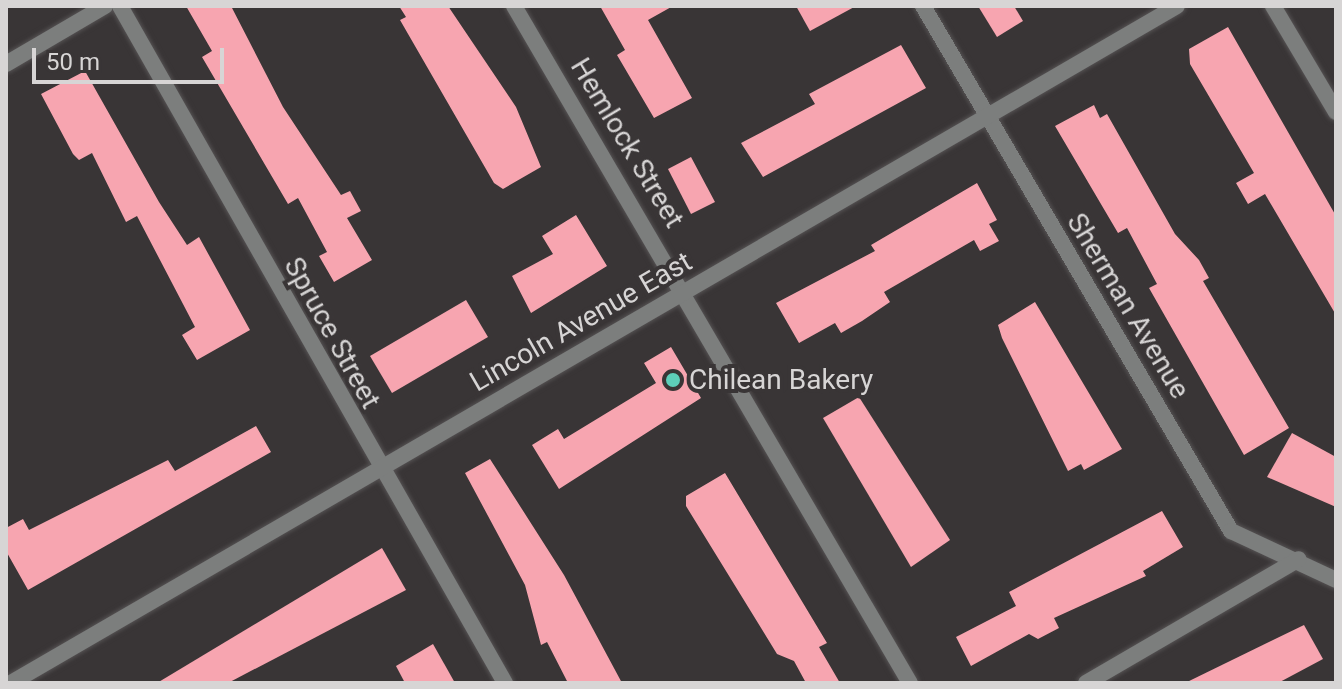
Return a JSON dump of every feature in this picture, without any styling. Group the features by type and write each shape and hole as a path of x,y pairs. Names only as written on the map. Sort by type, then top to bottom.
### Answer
{"street":[{"path":"6,64 105,6"},
{"name":"Spruce Street","path":"120,6 378,470 505,683"},
{"name":"Hemlock Street","path":"514,6 687,291 910,683"},
{"name":"Sherman Avenue","path":"923,6 1231,531 1299,559 1336,580"},
{"name":"Lincoln Avenue East","path":"11,683 1177,6"},
{"path":"1273,6 1336,112"},
{"path":"1086,683 1299,559"}],"building":[{"path":"186,6 231,6 283,107 341,195 350,191 361,211 347,218 372,260 334,282 319,256 327,252 298,198 288,204 202,57 212,51"},
{"path":"399,6 448,6 516,107 541,167 503,189 494,183 400,20 406,17"},
{"path":"600,6 673,6 648,20 692,98 654,118 617,55 625,50"},
{"path":"796,6 856,6 810,31"},
{"path":"978,6 1014,6 1023,21 997,37"},
{"path":"1228,27 1336,216 1336,315 1265,194 1248,204 1236,183 1254,173 1190,64 1189,49"},
{"path":"901,45 926,88 763,177 741,143 815,104 809,94"},
{"path":"85,71 159,202 187,245 199,237 250,330 197,360 182,335 195,327 137,216 126,222 92,153 79,160 73,154 41,94"},
{"path":"1094,105 1100,118 1107,114 1175,234 1199,260 1209,278 1203,281 1289,428 1244,455 1149,288 1157,284 1127,228 1118,233 1055,126"},
{"path":"691,157 715,202 691,214 668,169"},
{"path":"977,183 997,220 989,224 999,241 980,251 974,240 884,292 890,302 862,321 841,333 835,323 799,343 776,303 875,251 871,245"},
{"path":"576,215 607,266 531,313 512,276 553,254 542,236"},
{"path":"466,300 488,337 392,393 370,356"},
{"path":"1035,302 1122,449 1084,470 1081,464 1068,471 998,325"},
{"path":"671,347 701,398 559,489 532,445 558,429 564,439 656,383 644,363"},
{"path":"859,397 950,540 911,567 823,418"},
{"path":"256,426 271,452 28,590 6,551 6,528 23,519 29,530 168,460 175,471"},
{"path":"1292,433 1336,457 1336,507 1267,477"},
{"path":"490,459 564,575 622,683 568,683 547,642 541,645 525,585 465,473"},
{"path":"725,473 827,643 819,647 840,683 806,683 794,661 777,654 686,506 686,496"},
{"path":"1162,511 1183,547 1143,571 1146,576 1054,618 1059,628 1038,639 1029,634 971,666 956,637 1016,606 1009,592"},
{"path":"382,548 406,590 228,683 157,683"},
{"path":"1304,625 1323,659 1278,683 1185,683"},
{"path":"433,644 455,683 405,683 396,666"}],"place":[{"name":"Chilean Bakery","path":"673,380"}]}
